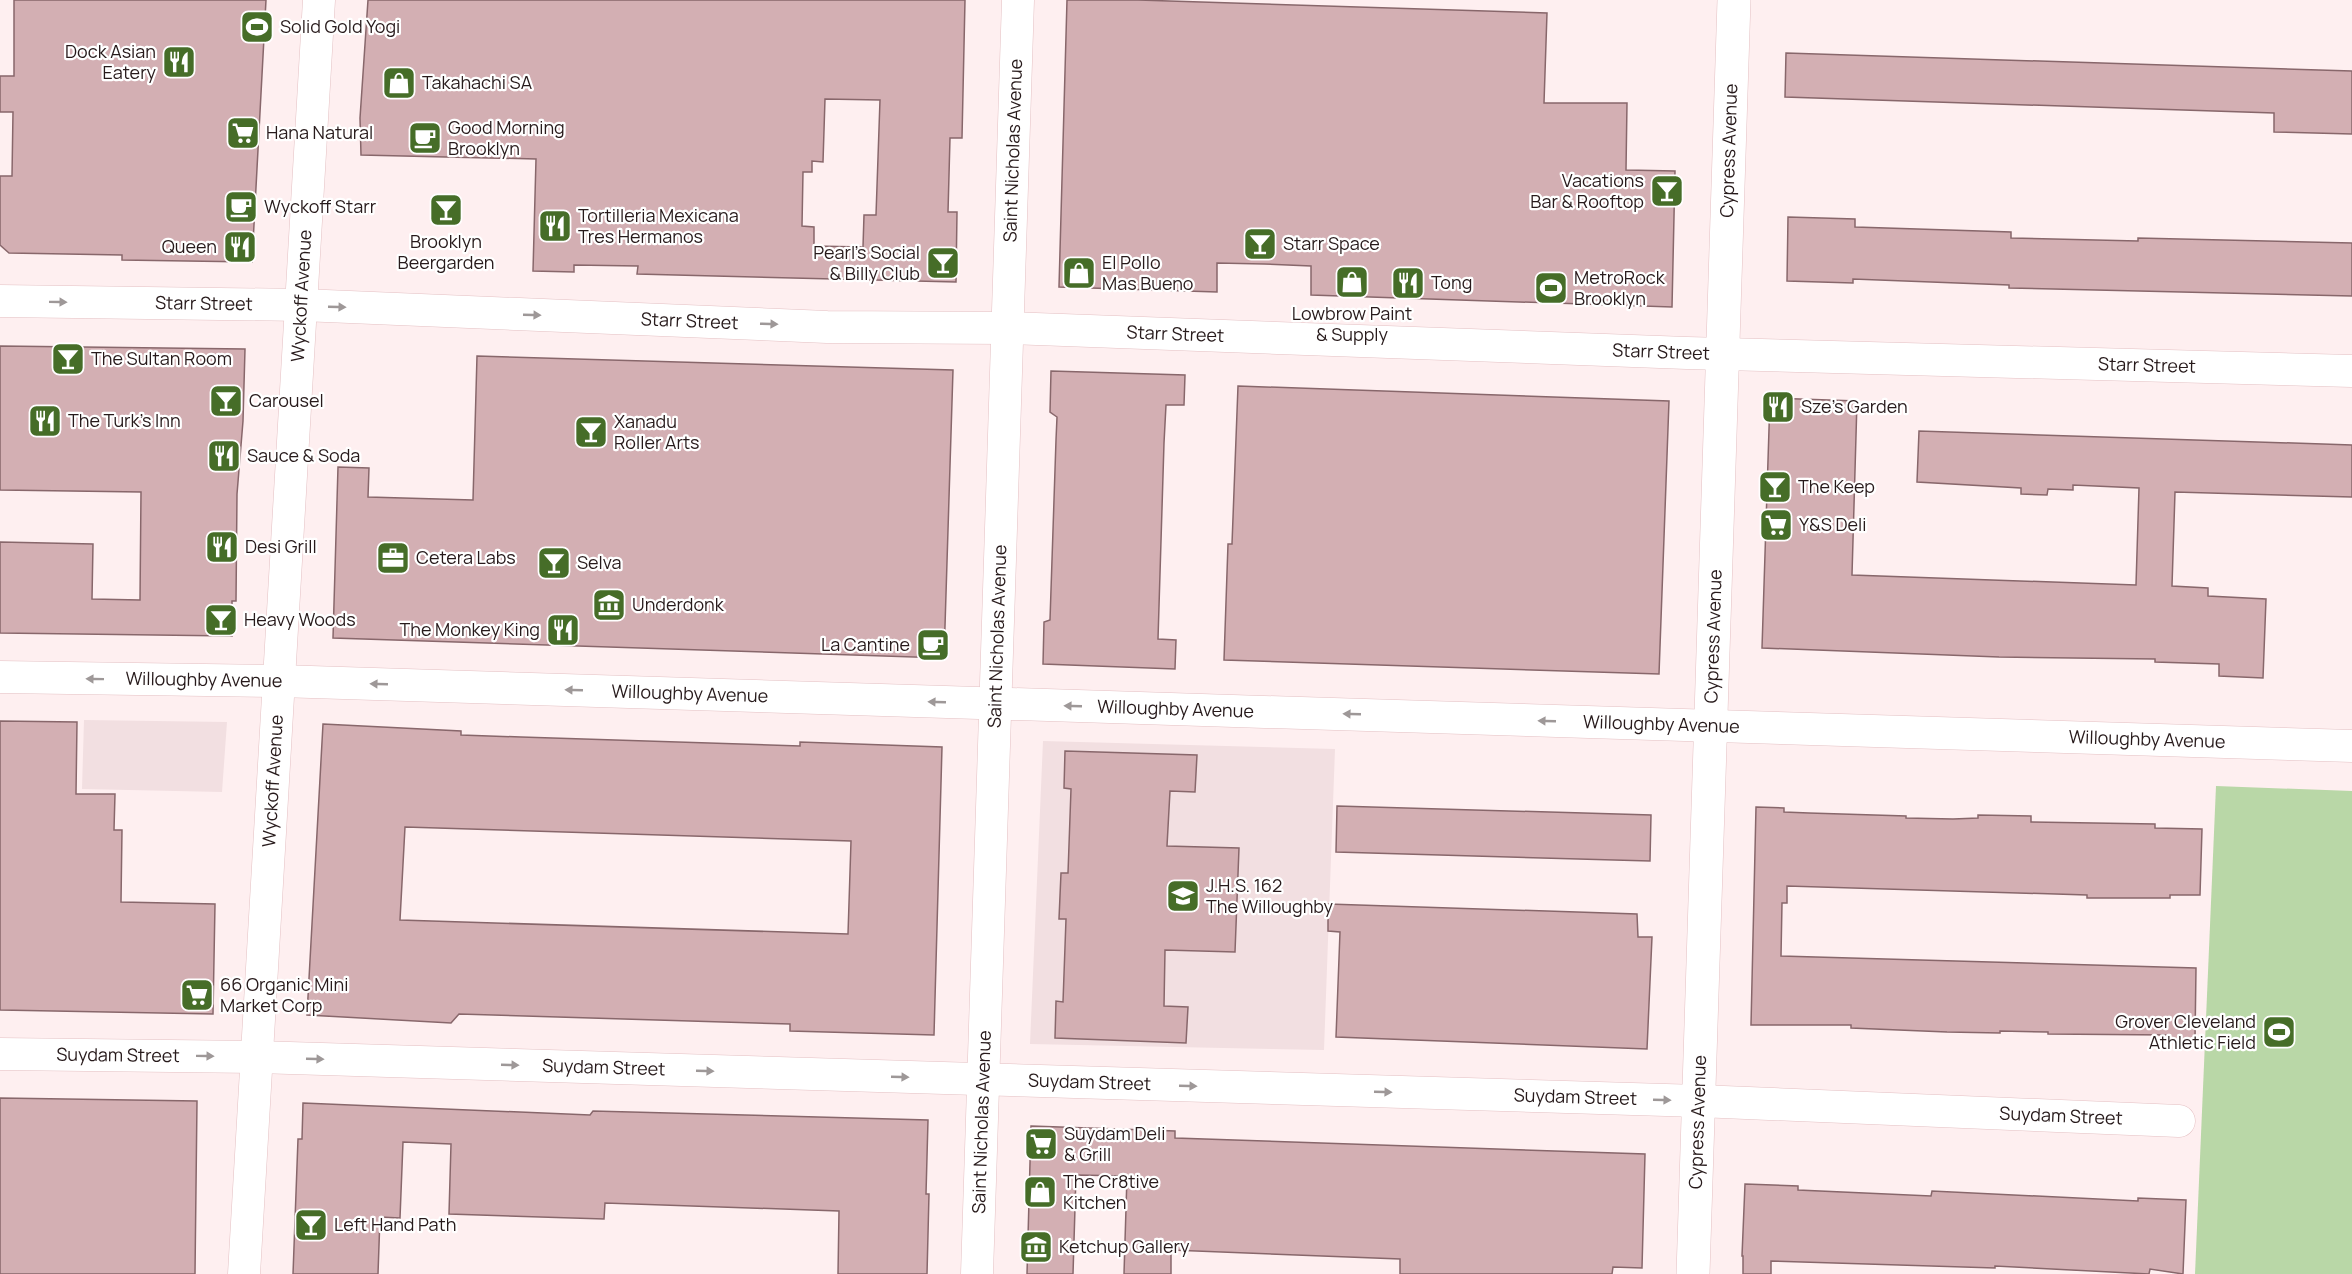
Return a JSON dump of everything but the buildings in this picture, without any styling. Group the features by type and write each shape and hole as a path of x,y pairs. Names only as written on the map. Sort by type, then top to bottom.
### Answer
{"main road":[{"name":"Cypress Avenue","path":"1693,1274 1734,0"}],"street":[{"name":"Wyckoff Avenue","path":"244,1274 319,0"},
{"name":"Saint Nicholas Avenue","path":"976,1274 1018,0"},
{"name":"Starr Street","path":"0,301 302,305 827,327 1008,328 1723,354 2352,372"},
{"name":"Willoughby Avenue","path":"0,677 279,681 2352,746"},
{"name":"Suydam Street","path":"0,1054 257,1057 1699,1101 2179,1121"}],"shaded area":[{"path":"84,720 227,722 222,792 82,789"},
{"name":"J.H.S. 162 The Willoughby","path":"1043,741 1335,749 1324,1050 1030,1044"}],"green space":[{"name":"Grover Cleveland Athletic Field","path":"2216,786 2352,791 2352,1274 2195,1274"}],"place":[{"name":"Solid Gold Yogi","path":"257,27"},
{"name":"Dock Asian Eatery","path":"179,62"},
{"name":"Takahachi SA","path":"399,83"},
{"name":"Hana Natural","path":"243,133"},
{"name":"Good Morning Brooklyn","path":"425,138"},
{"name":"Vacations Bar & Rooftop","path":"1667,191"},
{"name":"Wyckoff Starr","path":"241,207"},
{"name":"Brooklyn Beergarden","path":"446,210"},
{"name":"Tortilleria Mexicana Tres Hermanos","path":"555,226"},
{"name":"Starr Space","path":"1260,244"},
{"name":"Queen","path":"240,247"},
{"name":"Pearl's Social & Billy Club","path":"943,263"},
{"name":"El Pollo Mas Bueno","path":"1079,273"},
{"name":"Lowbrow Paint & Supply","path":"1352,282"},
{"name":"Tong","path":"1408,283"},
{"name":"MetroRock Brooklyn","path":"1551,288"},
{"name":"The Sultan Room","path":"68,359"},
{"name":"Carousel","path":"226,401"},
{"name":"Sze's Garden","path":"1778,407"},
{"name":"The Turk's Inn","path":"45,421"},
{"name":"Xanadu Roller Arts","path":"591,432"},
{"name":"Sauce & Soda","path":"224,456"},
{"name":"The Keep","path":"1775,487"},
{"name":"Y&S Deli","path":"1776,525"},
{"name":"Desi Grill","path":"222,547"},
{"name":"Cetera Labs","path":"393,558"},
{"name":"Selva","path":"554,563"},
{"name":"Underdonk","path":"609,605"},
{"name":"Heavy Woods","path":"221,620"},
{"name":"The Monkey King","path":"563,630"},
{"name":"La Cantine","path":"933,645"},
{"name":"J.H.S. 162 The Willoughby","path":"1183,896"},
{"name":"66 Organic Mini Market Corp","path":"197,995"},
{"name":"Grover Cleveland Athletic Field","path":"2279,1032"},
{"name":"Suydam Deli & Grill","path":"1041,1144"},
{"name":"The Cr8tive Kitchen","path":"1040,1192"},
{"name":"Left Hand Path","path":"311,1225"},
{"name":"Ketchup Gallery","path":"1036,1247"}]}
